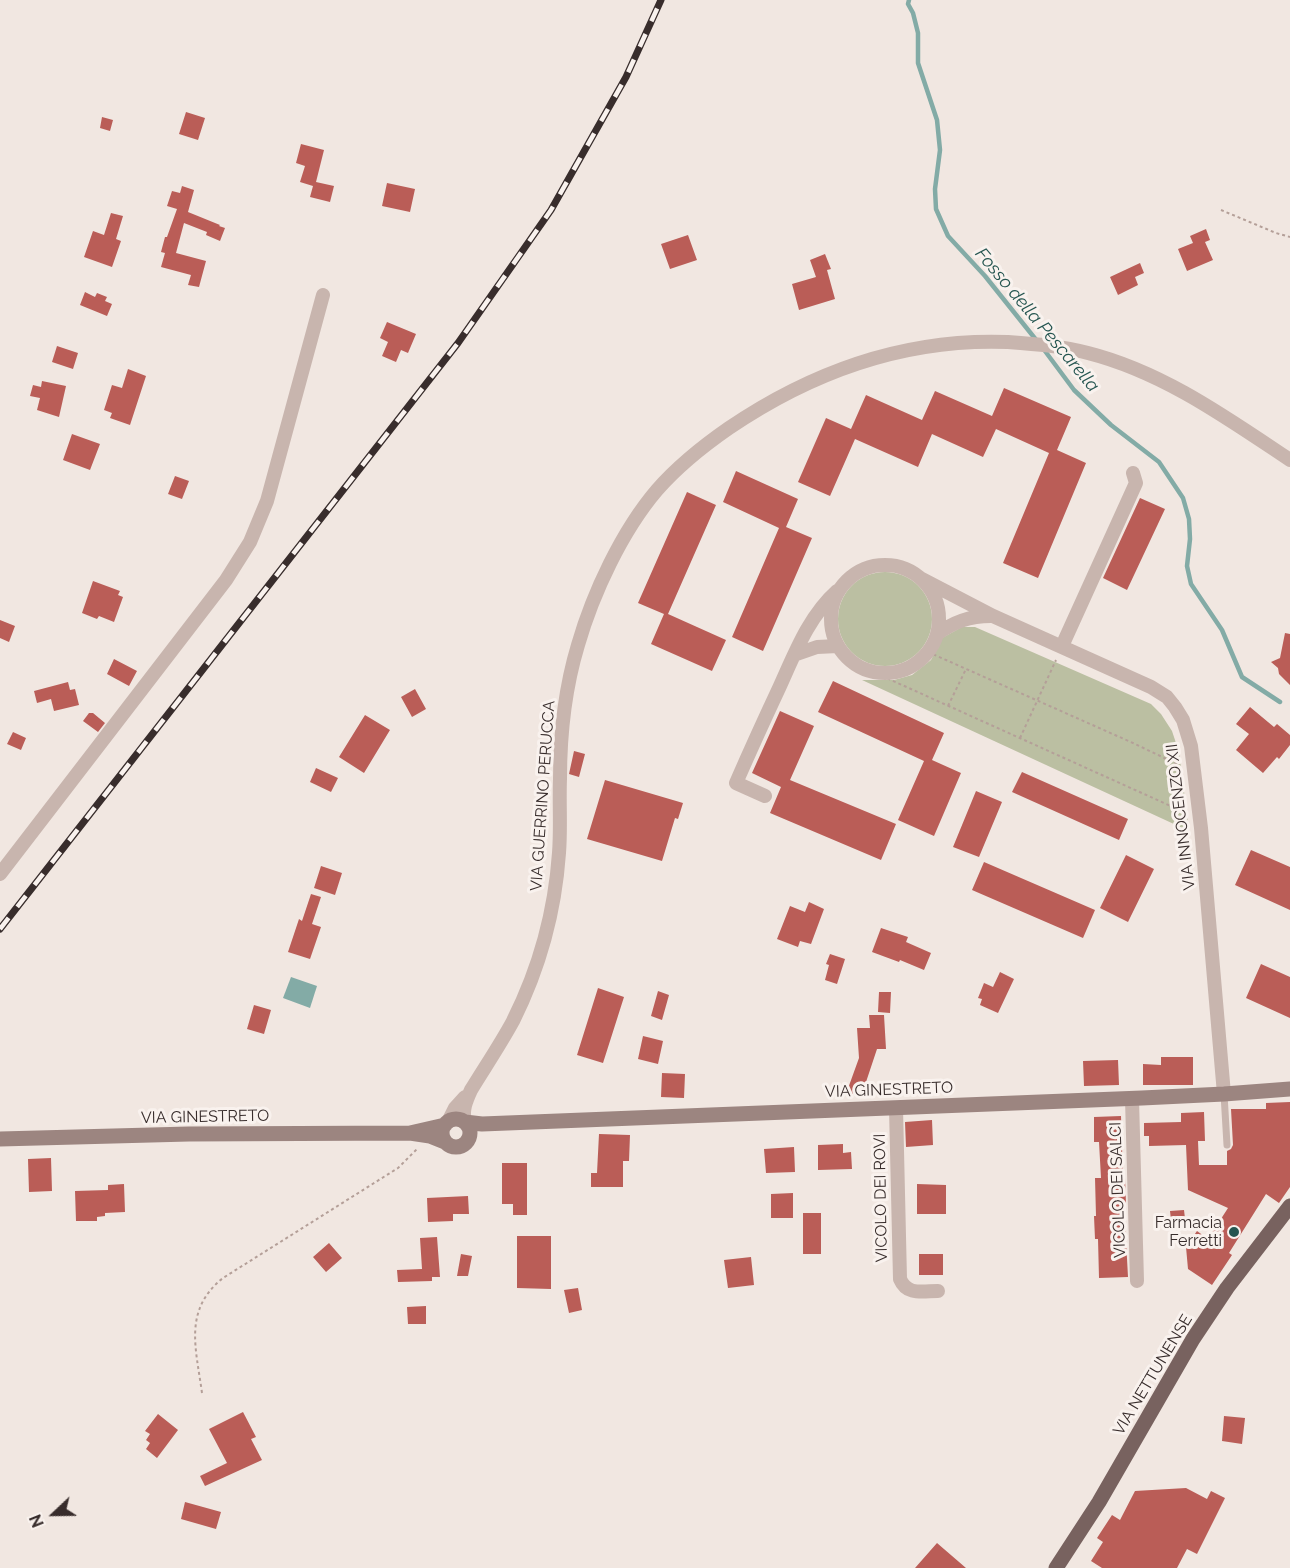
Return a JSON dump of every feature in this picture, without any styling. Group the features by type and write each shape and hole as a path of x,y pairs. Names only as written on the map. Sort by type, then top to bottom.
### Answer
{"main road":[{"name":"VIA NETTUNENSE","path":"1056,1568 1099,1502 1193,1339 1227,1288 1290,1206"}],"street":[{"path":"0,874 226,580 244,553 260,522 267,501 323,295"},
{"name":"VIA GUERRINO PERUCCA","path":"446,1123 455,1108 471,1090 511,1025 534,972 548,927 559,853 564,713 572,666 595,596 624,538 656,491 693,455 742,420 780,397 835,371 878,357 939,345 982,342 1052,346 1096,355 1136,369 1219,413 1290,460"},
{"path":"1062,646 1136,483 1132,473"},
{"name":"VIA INNOCENZO XII","path":"765,796 735,783 794,655 826,602 859,572 874,566 890,566 906,570 993,616 1151,687 1171,702 1183,720 1191,746 1200,819 1224,1094"},
{"path":"843,586 835,600 831,615 838,646 858,666 871,672 888,674 904,670 919,662 928,652 937,634 939,619 937,604 930,590 920,578"},
{"name":"VIA INNOCENZO XII","path":"937,634 955,622 973,616 993,616"},
{"path":"794,655 817,647 838,646"},
{"name":"VIA GINESTRETO","path":"465,1122 490,1124 1132,1099 1290,1089"},
{"name":"VIA GUERRINO PERUCCA","path":"465,1122 464,1110 471,1090"},
{"name":"VICOLO DEI SALCI","path":"1132,1099 1137,1281"},
{"name":"VICOLO DEI ROVI","path":"896,1108 900,1279 904,1288 909,1290 938,1291"},
{"path":"469,1139 470,1129 465,1122 456,1119 446,1123 442,1134 445,1142 458,1147 466,1143 480,1128 490,1124"},
{"name":"VIA GINESTRETO","path":"418,1134 446,1123"},
{"name":"VIA GINESTRETO","path":"0,1139 189,1134 418,1134 445,1142"}],"lane":[{"path":"1224,1094 1227,1145"}],"path":[{"path":"1221,210 1290,237"},
{"path":"1020,738 1062,646"},
{"path":"928,652 1178,765"},
{"path":"948,706 966,669"},
{"path":"871,672 1200,819"},
{"path":"202,1393 195,1330 199,1308 210,1290 223,1278 398,1168 413,1154 418,1134"}],"green space":[{"path":"885,572 903,576 918,586 928,601 932,619 928,637 918,652 903,662 885,666 867,662 852,652 842,637 838,619 842,601 852,586 867,576"},
{"path":"962,627 975,627 1151,704 1172,731 1179,752 1189,831 862,680 894,680 912,675 931,660 942,638"}],"water":[{"path":"291,977 317,986 310,1008 283,998"}],"building":[{"path":"186,112 205,118 198,140 179,134"},
{"path":"102,117 113,120 110,131 100,128"},
{"path":"301,144 324,150 316,182 334,186 330,202 310,197 313,186 300,182 305,166 296,163"},
{"path":"387,183 415,189 410,212 382,206"},
{"path":"182,186 194,190 188,212 225,228 220,241 206,235 207,232 184,223 176,253 206,261 199,287 188,285 191,275 161,267 165,253 161,252 165,237 167,237 177,209 167,206 172,191 180,193"},
{"path":"111,213 123,216 116,239 121,241 112,267 84,257 93,231 104,235"},
{"path":"1206,229 1210,240 1205,242 1213,260 1187,271 1178,249 1193,243 1190,236"},
{"path":"688,235 697,260 670,269 661,244"},
{"path":"825,254 831,269 827,270 835,299 799,310 792,284 816,277 810,260"},
{"path":"1140,263 1144,273 1135,277 1138,285 1118,295 1110,277"},
{"path":"85,292 95,297 97,293 107,297 105,301 112,304 107,316 80,305"},
{"path":"387,322 416,334 408,353 401,350 396,362 382,356 388,342 380,338"},
{"path":"57,346 78,353 73,369 52,362"},
{"path":"128,369 146,376 130,425 110,418 112,413 104,410 112,385 122,388"},
{"path":"42,381 66,386 59,417 37,410 40,398 30,396 33,385 41,387"},
{"path":"1004,388 1071,417 1057,450 1086,463 1038,578 1003,563 1049,453 996,429 983,457 932,434 918,467 855,439 830,496 798,482 826,418 851,429 866,395 922,420 935,391 992,416"},
{"path":"72,434 100,444 90,470 63,460"},
{"path":"736,471 798,499 786,527 812,538 763,651 732,637 779,528 723,502"},
{"path":"175,476 189,481 182,499 168,494"},
{"path":"687,492 716,505 668,614 726,640 712,671 651,644 664,614 638,603"},
{"path":"1140,498 1165,509 1127,590 1103,578"},
{"path":"93,581 120,591 118,595 123,597 114,622 82,613"},
{"path":"0,620 15,626 9,642 0,638"},
{"path":"1285,633 1290,634 1290,685 1271,662 1280,658"},
{"path":"114,659 137,671 129,686 107,674"},
{"path":"833,681 944,733 932,760 961,773 934,836 898,820 924,761 818,712"},
{"path":"68,682 70,690 75,689 79,705 54,711 51,699 37,703 34,691"},
{"path":"415,689 426,709 412,717 401,697"},
{"path":"1250,707 1274,727 1277,724 1290,735 1290,745 1263,773 1236,750 1249,734 1236,724"},
{"path":"780,711 814,726 790,780 896,824 881,860 770,813 781,787 752,773"},
{"path":"89,713 93,713 105,723 98,732 83,721"},
{"path":"365,715 390,730 364,773 339,757"},
{"path":"13,732 26,738 21,750 7,744"},
{"path":"574,751 585,754 579,777 569,774"},
{"path":"316,768 338,778 331,792 310,782"},
{"path":"1022,772 1128,819 1119,840 1012,792"},
{"path":"605,780 683,803 678,819 675,818 662,861 587,839"},
{"path":"976,791 1002,802 979,857 953,847"},
{"path":"1251,850 1290,867 1290,910 1235,885"},
{"path":"1126,855 1154,869 1128,922 1100,908"},
{"path":"984,862 1095,910 1083,938 972,890"},
{"path":"321,866 342,873 335,895 314,888"},
{"path":"311,894 321,897 312,924 321,927 310,959 288,952 299,919 302,921"},
{"path":"809,902 824,909 811,944 800,941 798,947 777,939 790,906 805,912"},
{"path":"881,928 908,937 906,942 931,953 924,970 872,952"},
{"path":"830,954 845,959 837,984 825,980 829,965 826,964"},
{"path":"1261,964 1290,977 1290,1018 1246,998"},
{"path":"1000,972 1014,979 998,1013 980,1005 982,999 978,998 984,983 993,987"},
{"path":"598,988 624,997 603,1063 577,1055"},
{"path":"658,991 669,995 662,1020 651,1016"},
{"path":"879,992 891,992 890,1013 878,1012"},
{"path":"254,1005 271,1010 264,1034 247,1029"},
{"path":"869,1015 884,1015 886,1049 877,1049 862,1094 846,1094 859,1058 857,1028 870,1028"},
{"path":"643,1036 663,1041 658,1064 638,1059"},
{"path":"1161,1057 1193,1057 1193,1085 1143,1085 1143,1064 1161,1065"},
{"path":"1118,1060 1119,1085 1084,1086 1083,1061"},
{"path":"662,1073 685,1074 684,1098 661,1097"},
{"path":"1290,1102 1290,1187 1279,1203 1266,1194 1229,1253 1232,1255 1212,1285 1188,1269 1186,1247 1197,1231 1208,1239 1228,1208 1188,1190 1186,1145 1149,1146 1149,1136 1144,1136 1144,1123 1181,1122 1181,1113 1204,1112 1205,1141 1198,1141 1199,1165 1227,1165 1227,1151 1233,1145 1231,1109 1266,1109 1266,1103"},
{"path":"1121,1116 1128,1277 1099,1278 1098,1239 1095,1239 1094,1216 1096,1216 1095,1178 1101,1178 1099,1142 1094,1142 1094,1117"},
{"path":"932,1120 933,1145 906,1147 905,1122"},
{"path":"599,1134 630,1135 629,1161 623,1161 623,1187 591,1187 591,1173 597,1173"},
{"path":"843,1144 843,1153 851,1152 852,1169 818,1170 818,1145"},
{"path":"794,1147 795,1172 766,1173 764,1149"},
{"path":"51,1158 52,1191 29,1192 28,1159"},
{"path":"502,1163 527,1163 527,1215 513,1215 513,1204 502,1204"},
{"path":"124,1184 125,1212 105,1213 105,1216 97,1217 97,1221 76,1221 75,1191 108,1190 108,1185"},
{"path":"917,1184 946,1185 946,1214 917,1214"},
{"path":"793,1193 793,1218 771,1218 771,1194"},
{"path":"468,1196 469,1214 453,1214 453,1221 428,1222 427,1198"},
{"path":"1184,1210 1186,1227 1172,1229 1170,1211"},
{"path":"803,1213 821,1213 821,1254 803,1254"},
{"path":"517,1236 551,1236 551,1289 517,1288"},
{"path":"437,1237 440,1277 432,1277 432,1281 398,1282 397,1270 422,1269 420,1238"},
{"path":"329,1243 342,1258 326,1272 313,1257"},
{"path":"461,1254 472,1256 468,1276 457,1276"},
{"path":"919,1254 943,1254 943,1275 919,1275"},
{"path":"751,1257 754,1285 728,1288 724,1260"},
{"path":"578,1288 582,1310 569,1313 564,1290"},
{"path":"426,1306 426,1324 408,1324 407,1307"},
{"path":"243,1412 256,1437 251,1439 262,1460 205,1486 200,1476 227,1463 209,1429"},
{"path":"158,1414 178,1430 157,1458 146,1449 150,1443 146,1440 150,1434 145,1431"},
{"path":"1224,1416 1245,1418 1242,1444 1222,1441"},
{"path":"1186,1488 1207,1499 1211,1491 1225,1498 1197,1554 1187,1549 1177,1568 1102,1568 1091,1561 1103,1542 1097,1538 1112,1515 1120,1520 1135,1491"},
{"path":"185,1502 221,1512 216,1529 181,1519"},
{"path":"937,1543 966,1568 915,1568"}],"waterway":[{"name":"Fosso della Pescarella","path":"909,0 908,4 918,33 918,63 937,120 940,150 935,189 936,209 948,236 985,276 1037,341"},
{"name":"Fosso della Pescarella","path":"1042,347 1074,390 1111,425 1159,462 1183,498 1189,519 1190,539 1187,566 1191,584 1222,630 1242,677 1280,702"}],"railway":[{"path":"0,929 458,343 551,210 626,77 661,0"}],"place":[{"name":"Farmacia Ferretti","path":"1234,1232"}]}
